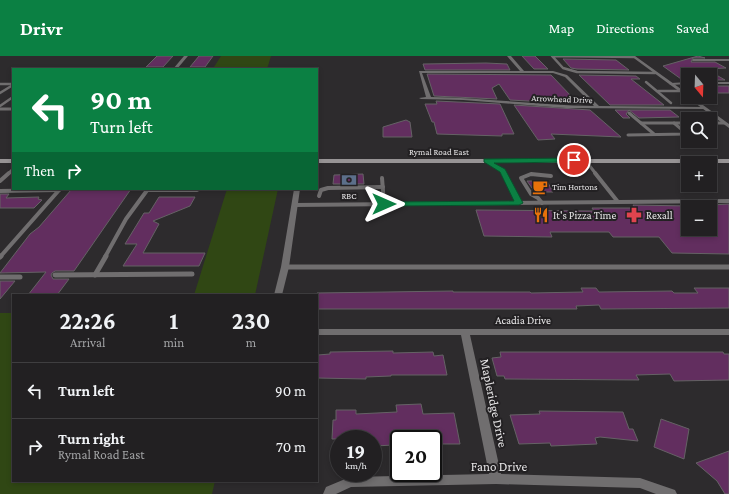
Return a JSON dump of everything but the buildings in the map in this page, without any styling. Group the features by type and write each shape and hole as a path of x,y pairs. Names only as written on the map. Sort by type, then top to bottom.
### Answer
{"main road":[{"path":"0,161 12,161"},
{"name":"Rymal Road East","path":"318,161 729,161"}],"street":[{"path":"176,68 186,56"},
{"path":"509,56 523,72"},
{"path":"633,56 681,91"},
{"path":"693,60 729,60"},
{"path":"429,98 420,72 553,72 563,74 599,108"},
{"path":"717,83 728,84"},
{"path":"671,84 681,84"},
{"name":"Arrowhead Drive","path":"422,98 472,99 553,107 703,108"},
{"path":"698,104 724,121 729,126"},
{"path":"278,294 285,267 297,190"},
{"name":"Acadia Drive","path":"318,332 729,332"},
{"name":"Mapleridge Drive","path":"465,332 496,479"},
{"name":"Fano Drive","path":"329,494 330,491 350,482 496,479 640,483 671,494"}],"lane":[{"path":"633,56 552,56 563,68 573,71 655,73"},
{"path":"646,82 671,103"},
{"path":"0,84 12,84"},
{"path":"0,94 12,85"},
{"path":"658,91 681,91"},
{"path":"0,107 12,98"},
{"path":"0,107 12,109"},
{"path":"629,113 654,134"},
{"path":"641,123 681,123"},
{"path":"628,135 687,134 674,123"},
{"path":"585,160 618,202"},
{"path":"486,161 502,171 519,203"},
{"path":"0,181 12,170"},
{"path":"542,203 538,198 531,194 521,178 525,175 545,174 551,176"},
{"path":"382,178 384,204"},
{"path":"320,196 321,190 328,188 383,187"},
{"path":"0,190 60,190"},
{"path":"0,257 60,190"},
{"path":"95,275 126,220 148,190 197,190"},
{"path":"294,205 729,201"},
{"path":"285,267 729,267"},
{"path":"55,275 192,274"},
{"path":"0,278 20,277"}],"green space":[{"path":"221,56 271,56 267,68 214,67"},
{"path":"227,190 278,190 255,294 194,294"},
{"path":"0,313 12,313 12,482 215,482 212,494 0,494"}],"place":[{"name":"RBC","path":"349,180"},
{"name":"Tim Hortons","path":"540,187"},
{"name":"It's Pizza Time","path":"541,215"},
{"name":"Rexall","path":"634,215"}],"route":[{"path":"384,204 519,203 502,171 486,161 574,160"}]}
